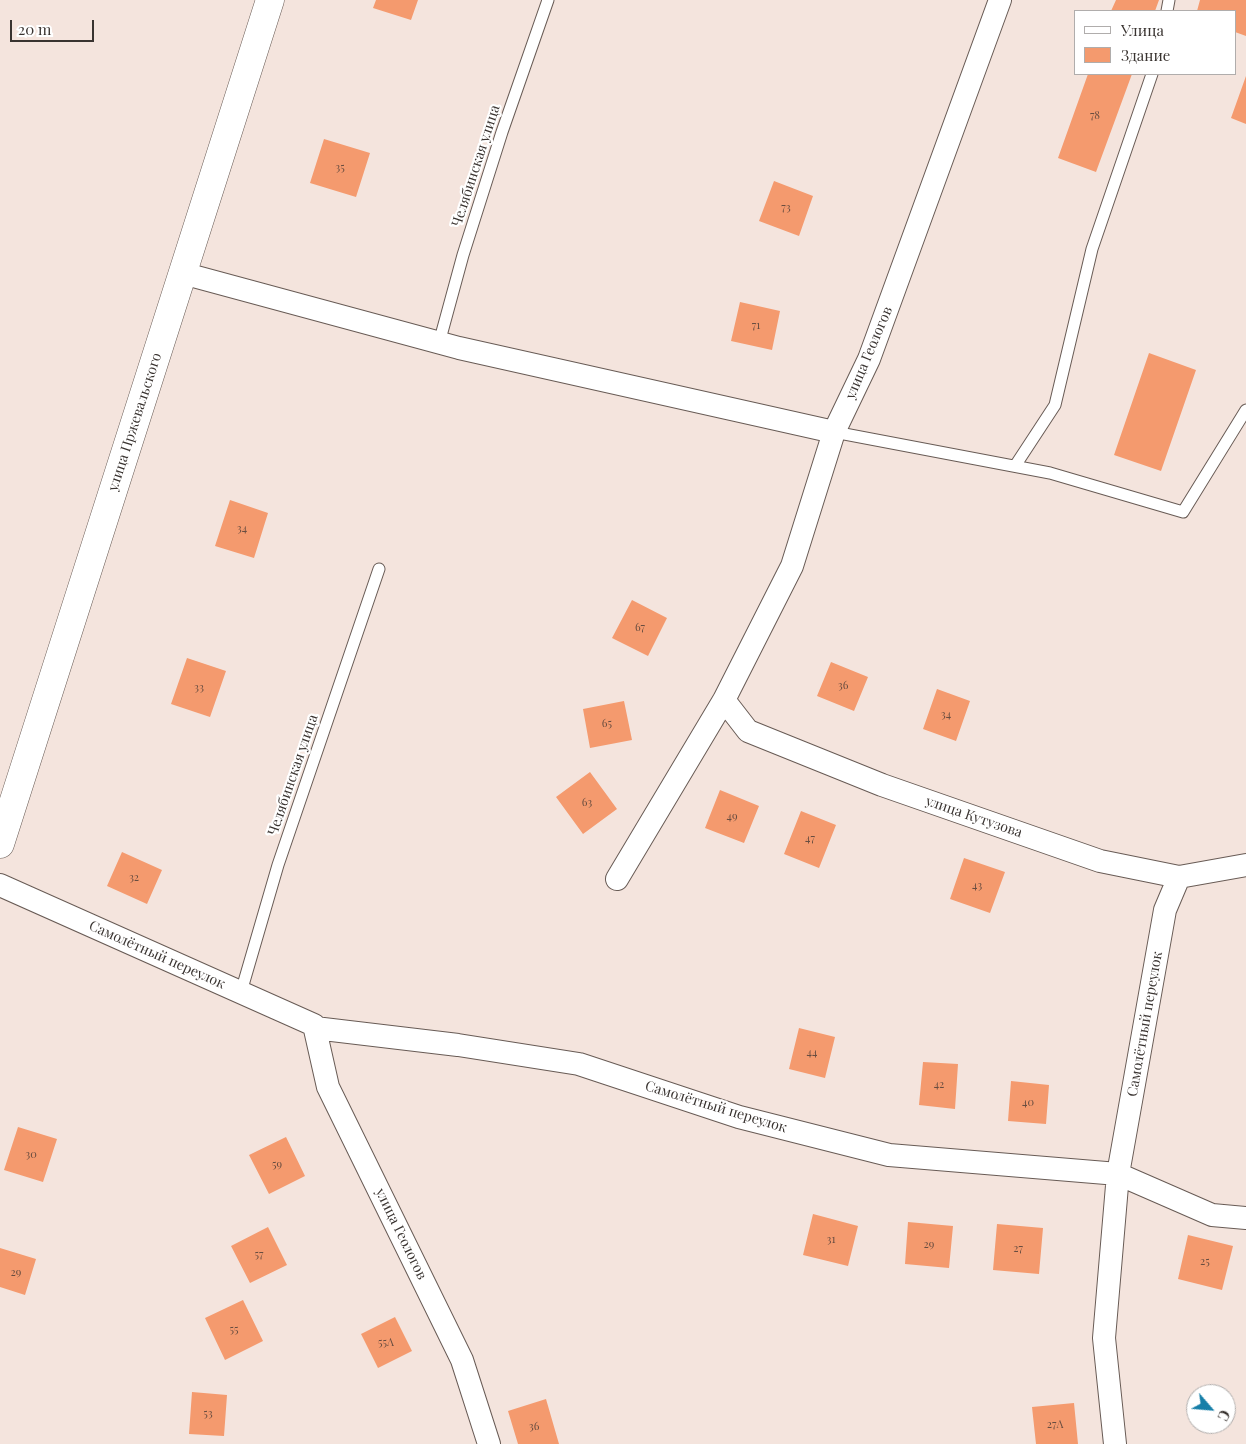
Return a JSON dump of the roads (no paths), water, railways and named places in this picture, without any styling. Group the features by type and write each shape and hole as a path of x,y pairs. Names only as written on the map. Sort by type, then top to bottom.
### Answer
{"street":[{"name":"улица Пржевальского","path":"0,844 270,0"},
{"name":"улица Геологов","path":"617,879 724,700 792,566 834,432 869,359 1000,0"},
{"path":"182,273 439,343 834,432"},
{"name":"улица Кутузова","path":"724,700 748,731 882,785 1100,861 1179,877 1246,865"},
{"name":"Самолётный переулок","path":"1115,1444 1104,1338 1118,1174 1165,910 1179,877"},
{"name":"Самолётный переулок","path":"0,885 315,1026 458,1045 579,1064 739,1117 889,1155 1118,1174 1212,1215 1246,1218"},
{"name":"улица Геологов","path":"315,1026 328,1087 462,1360 488,1444"}],"lane":[{"name":"Челябинская улица","path":"439,343 463,255 490,170 548,0"},
{"path":"1015,466 1055,405 1092,249 1152,75"},
{"path":"834,432 1050,473 1183,512 1246,410"},
{"name":"Челябинская улица","path":"241,992 278,865 379,569"}]}
